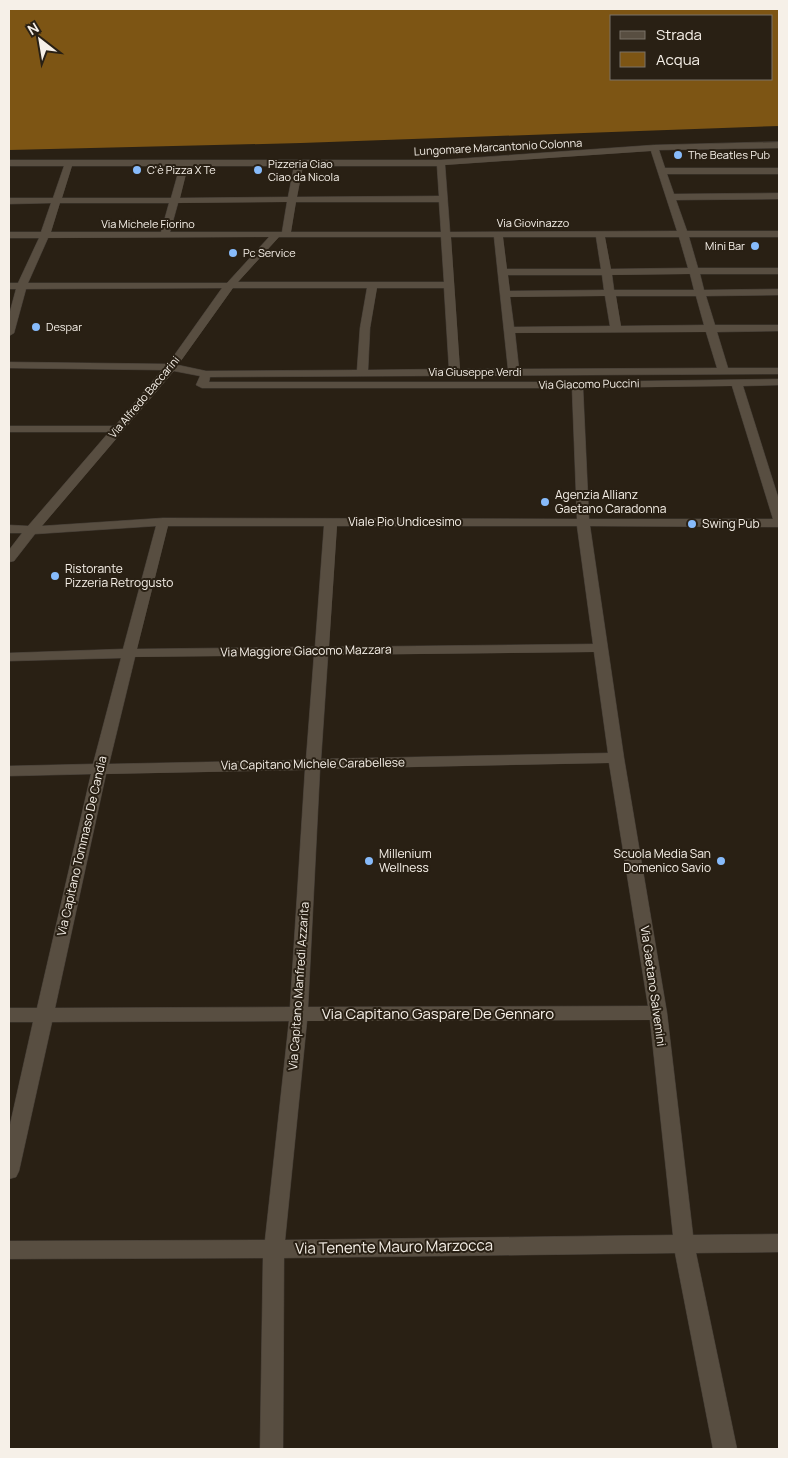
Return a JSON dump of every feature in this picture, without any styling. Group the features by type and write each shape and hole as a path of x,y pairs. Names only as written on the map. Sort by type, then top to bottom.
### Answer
{"street":[{"name":"Lungomare Marcantonio Colonna","path":"9,162 441,163 654,148 779,145"},
{"path":"654,148 683,234 723,371"},
{"path":"9,328 22,286 45,234 69,162"},
{"path":"165,235 185,162"},
{"path":"281,234 292,200 299,162"},
{"path":"441,163 455,372"},
{"path":"662,171 779,171"},
{"path":"670,197 779,196"},
{"path":"9,201 443,199"},
{"name":"Via Giovinazzo","path":"281,234 779,234"},
{"name":"Via Michele Fiorino","path":"9,235 281,234"},
{"name":"Via Alfredo Baccarini","path":"9,558 30,530 171,367 230,285 281,234"},
{"path":"498,234 514,372"},
{"path":"600,234 616,329"},
{"path":"502,272 779,271"},
{"path":"362,372 366,328 373,285"},
{"path":"9,286 449,285"},
{"path":"505,294 779,292"},
{"path":"509,330 779,328"},
{"name":"Via Giuseppe Verdi","path":"9,366 171,367 206,374 779,371"},
{"name":"Via Giacomo Puccini","path":"206,374 202,385 576,385 779,382"},
{"path":"736,382 779,521"},
{"name":"Via Gaetano Salvemini","path":"576,385 583,523 616,758 658,1013 684,1244 724,1449"},
{"path":"9,429 116,429"},
{"name":"Viale Pio Undicesimo","path":"9,529 30,530 163,522 583,523 779,521"},
{"name":"Via Capitano Tommaso De Candia","path":"9,1171 100,767 131,653 163,522"},
{"name":"Via Capitano Manfredi Azzarita","path":"271,1449 274,1249 299,1014 312,764 331,522"},
{"name":"Via Maggiore Giacomo Mazzara","path":"9,657 131,653 602,648"},
{"name":"Via Capitano Michele Carabellese","path":"9,771 100,767 616,758"},
{"name":"Via Capitano Gaspare De Gennaro","path":"9,1015 658,1013"},
{"name":"Via Tenente Mauro Marzocca","path":"9,1250 779,1243"}],"water":[{"path":"9,9 779,9 779,126 301,143 9,150"}],"place":[{"name":"The Beatles Pub","path":"678,155"},
{"name":"C'è Pizza X Te","path":"137,170"},
{"name":"Pizzeria Ciao Ciao da Nicola","path":"258,170"},
{"name":"Mini Bar","path":"755,246"},
{"name":"Pc Service","path":"233,253"},
{"name":"Despar","path":"36,327"},
{"name":"Agenzia Allianz Gaetano Caradonna","path":"545,502"},
{"name":"Swing Pub","path":"692,524"},
{"name":"Ristorante Pizzeria Retrogusto","path":"55,576"},
{"name":"Millenium Wellness","path":"369,861"},
{"name":"Scuola Media San Domenico Savio","path":"721,861"}]}
